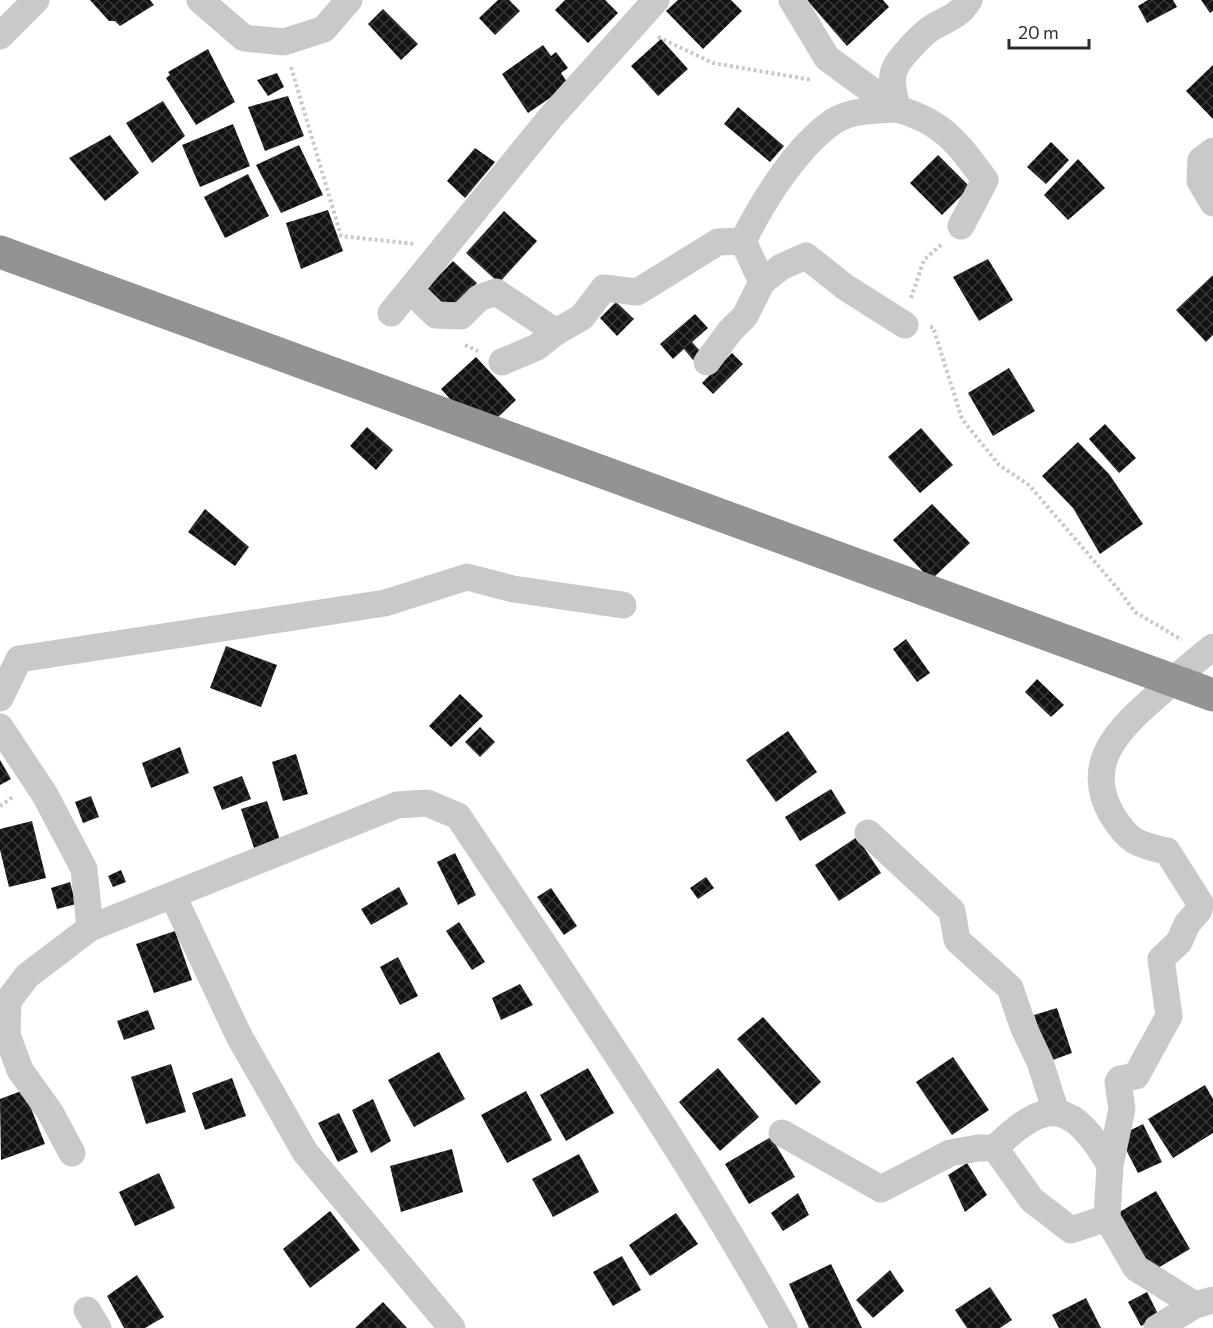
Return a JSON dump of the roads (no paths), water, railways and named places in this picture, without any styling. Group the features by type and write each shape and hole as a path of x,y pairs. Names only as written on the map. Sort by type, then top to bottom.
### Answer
{"highway":[{"path":"0,252 1213,695"}],"street":[{"path":"0,36 36,0"},
{"path":"200,0 244,38 284,42 324,29 349,0"},
{"path":"391,313 442,247 656,0"},
{"path":"792,0 827,58 897,110"},
{"path":"897,110 892,86 894,68 916,42 933,28 951,20 963,11 969,0"},
{"path":"743,241 765,197 800,154 835,121 868,110 897,110 918,115 947,132 986,180 961,226"},
{"path":"1213,151 1201,160 1200,181 1213,203"},
{"path":"743,241 762,282"},
{"path":"502,362 537,347 556,332 582,317 604,288 638,292 718,242 743,241"},
{"path":"708,362 730,331 745,316 762,282 781,267 807,256 845,287 905,325"},
{"path":"410,290 436,315 461,316 479,298 496,292 556,332"},
{"path":"0,698 19,659 384,603 467,577 513,589 623,605"},
{"path":"1204,1303 1136,1268 1107,1218 1110,1165 1122,1109 1118,1082 1120,1078 1136,1076 1167,1022 1161,959 1179,942 1187,924 1200,907 1167,851 1146,847 1123,833 1102,796 1100,778 1109,748 1121,727 1207,652"},
{"path":"0,728 45,795 84,869 90,928"},
{"path":"72,1153 50,1112 20,1070 7,1035 8,1001 27,976 90,928 397,805 428,803 458,816 614,1051 747,1261 784,1328"},
{"path":"868,834 952,911 957,940 1010,988 1023,1026 1040,1062 1056,1112"},
{"path":"173,896 239,1036 305,1152 452,1328"},
{"path":"782,1133 881,1190 950,1153 978,1148 995,1148 1008,1135 1032,1120 1056,1112 1070,1116 1092,1135 1110,1165"},
{"path":"995,1148 1032,1200 1071,1230 1107,1218"},
{"path":"1157,1328 1204,1303"}]}
